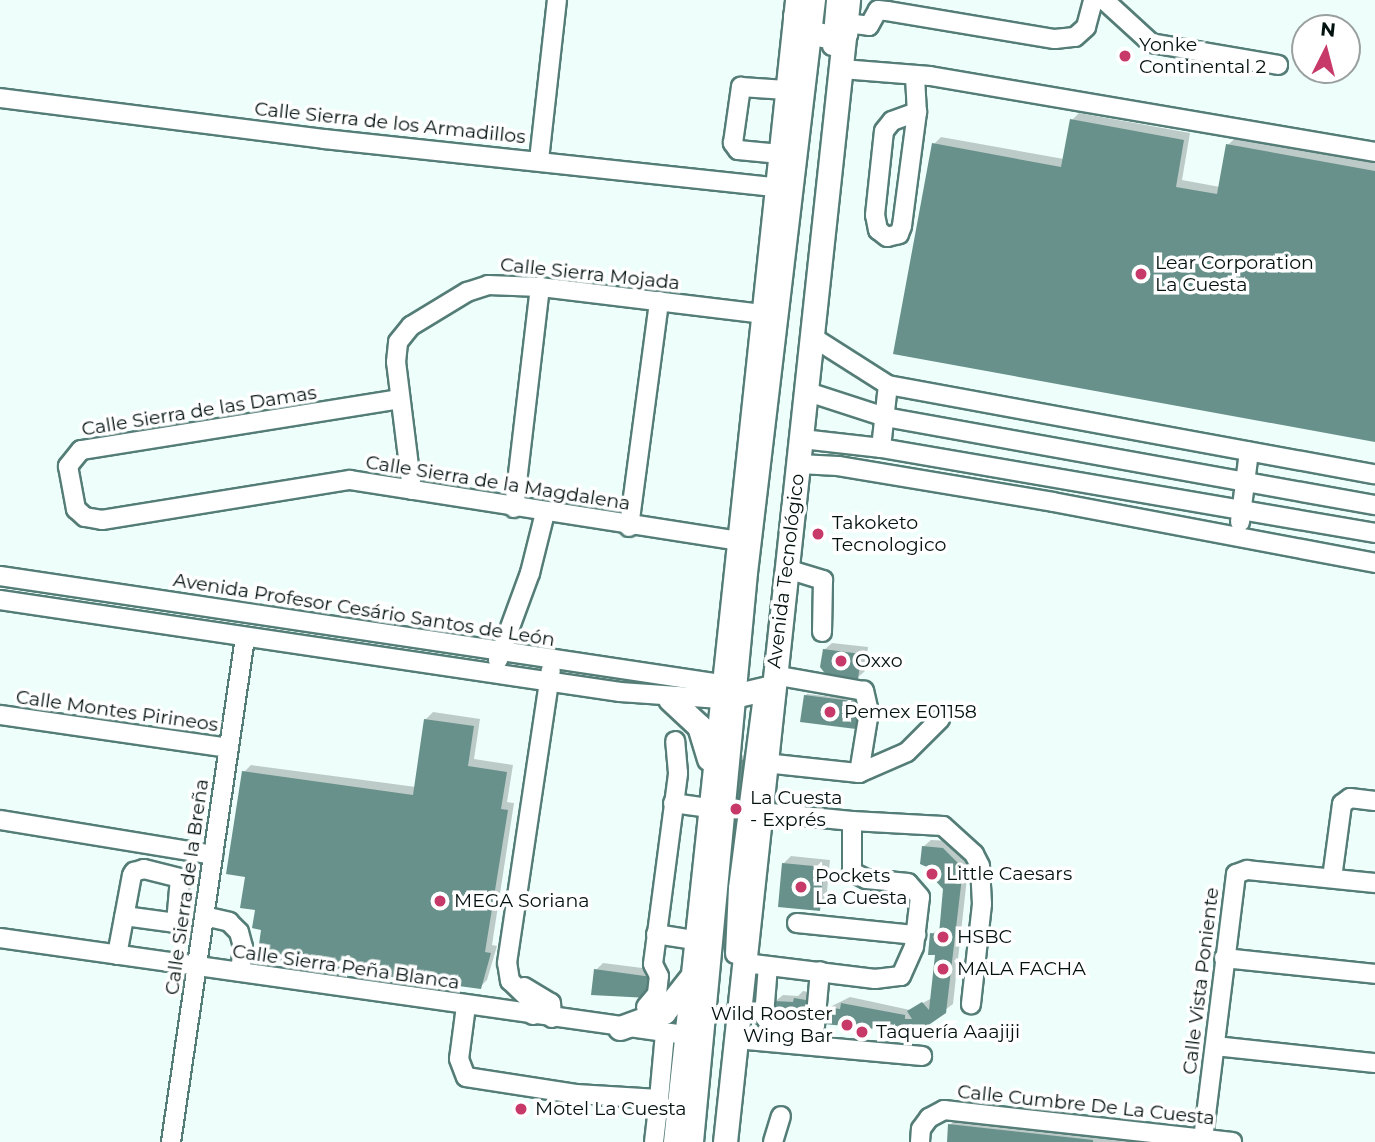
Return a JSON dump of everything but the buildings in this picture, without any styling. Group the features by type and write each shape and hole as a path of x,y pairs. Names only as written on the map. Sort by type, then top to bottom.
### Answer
{"main road":[{"name":"Avenida Tecnológico","path":"725,1142 736,1039 756,964 760,812 770,684 808,392 842,69 834,32 848,0"},
{"path":"675,1142 675,1034 690,979 712,768 727,694 739,541 796,8 834,32"},
{"path":"727,694 770,684"},
{"path":"670,699 699,726 712,768"},
{"path":"620,1028 664,1012 690,979"}],"street":[{"path":"539,160 557,0"},
{"path":"816,0 834,32"},
{"path":"715,1142 748,788 770,684 836,0"},
{"path":"834,32 874,24 879,5 1055,39 1075,37 1086,27 1093,0"},
{"path":"1104,0 1151,43 1278,65"},
{"path":"694,1142 727,694 799,123 834,32"},
{"path":"842,69 915,76 1375,152"},
{"path":"915,76 916,113 902,226 900,234 887,237 878,230 875,215 884,131 892,121 916,113"},
{"path":"780,154 738,149 733,144 741,87 786,90"},
{"name":"Calle Sierra de los Armadillos","path":"0,98 776,187"},
{"name":"Calle Sierra Mojada","path":"400,399 396,351 411,326 467,292 488,285 540,287 763,314"},
{"path":"514,508 540,287"},
{"path":"629,527 659,302"},
{"path":"814,338 888,385 1375,474"},
{"path":"880,448 888,385"},
{"path":"808,392 885,417 1375,505"},
{"path":"400,399 412,490"},
{"name":"Calle Sierra de las Damas","path":"85,517 76,509 68,466 81,450 400,399"},
{"path":"802,439 880,448 1058,477 1375,533"},
{"path":"1053,502 1058,477 1058,447"},
{"path":"1238,536 1249,452"},
{"path":"799,464 838,466 1053,502 1375,563"},
{"name":"Calle Sierra de la Magdalena","path":"85,517 102,520 333,481 412,490 629,527 739,541"},
{"path":"495,674 499,651 530,573 545,513"},
{"path":"787,569 823,580 822,632"},
{"name":"Avenida Profesor Cesário Santos de León","path":"0,576 499,651 727,694"},
{"path":"0,600 670,699 727,694"},
{"name":"Calle Sierra de la Breña","path":"171,1142 246,638"},
{"path":"533,1015 531,1001 510,981 510,945 552,660"},
{"path":"770,684 856,688 868,695 859,773"},
{"name":"Calle Montes Pirineos","path":"0,715 229,748"},
{"path":"765,763 859,773 907,752 940,719"},
{"path":"646,1007 657,994 656,934 673,803 675,741"},
{"path":"1375,801 1345,800 1332,878 1375,883"},
{"path":"673,803 708,808"},
{"path":"760,812 943,826 974,854 980,866 982,904 971,1004"},
{"path":"0,820 213,855"},
{"path":"820,971 815,1026 797,1030 770,1024 764,1016 756,964 820,971 876,979 901,976 910,963 916,935 919,891 908,883 866,879 852,872 852,821"},
{"name":"Calle Vista Poniente","path":"1203,1139 1234,880 1239,871 1332,878"},
{"path":"117,955 124,916"},
{"path":"204,916 229,922 239,932 243,947 240,972"},
{"path":"797,923 916,935"},
{"path":"656,934 695,940"},
{"name":"Calle Sierra Peña Blanca","path":"0,938 675,1034"},
{"path":"510,945 519,981 551,1003 552,1018"},
{"path":"1224,958 1375,974"},
{"path":"466,1006 460,1067 474,1081 659,1099"},
{"path":"654,1142 659,1099 675,1034"},
{"path":"736,1039 922,1056"},
{"path":"1215,1046 1375,1063"},
{"name":"Calle Cumbre De La Cuesta","path":"919,1142 921,1129 935,1112 955,1111 1232,1142"},
{"path":"773,1142 781,1116"}],"place":[{"name":"Yonke Continental 2","path":"1125,56"},
{"name":"Lear Corporation La Cuesta","path":"1141,274"},
{"name":"Takoketo Tecnologico","path":"818,534"},
{"name":"Oxxo","path":"841,661"},
{"name":"Pemex E01158","path":"830,712"},
{"name":"La Cuesta - Exprés","path":"736,809"},
{"name":"Little Caesars","path":"932,874"},
{"name":"Pockets La Cuesta","path":"801,887"},
{"name":"MEGA Soriana","path":"440,901"},
{"name":"HSBC","path":"943,937"},
{"name":"MALA FACHA","path":"943,969"},
{"name":"Wild Rooster Wing Bar","path":"847,1025"},
{"name":"Taquería Aaajiji","path":"862,1032"},
{"name":"Motel La Cuesta","path":"521,1109"}]}
